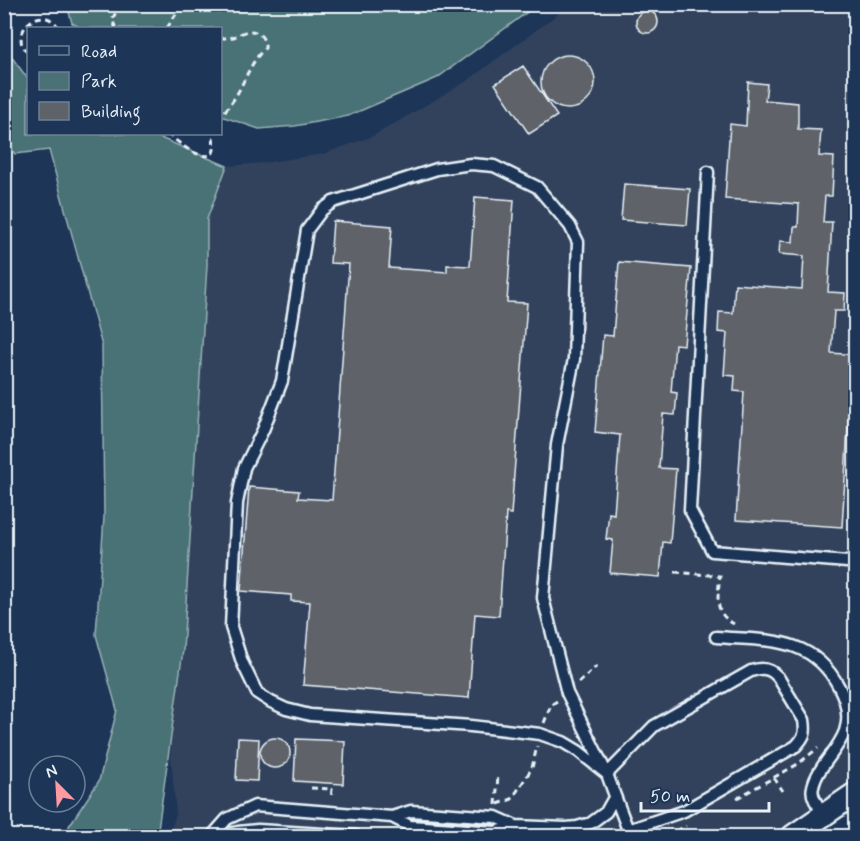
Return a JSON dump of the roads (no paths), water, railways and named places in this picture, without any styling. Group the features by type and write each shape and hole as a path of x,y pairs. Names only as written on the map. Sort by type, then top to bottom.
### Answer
{"street":[{"path":"793,837 855,793"}],"lane":[{"path":"607,774 563,742 540,734 471,726 310,715 285,709 258,693 242,662 231,627 237,503 244,468 263,430 282,381 307,230 322,210 333,202 437,169 471,164 494,166 537,187 570,225 578,242 574,359 557,445 543,598 567,693 607,774 625,835 684,811 796,746 804,737 804,720 774,672 767,668 759,668 654,726 607,774"},
{"path":"708,172 690,510 712,551 847,562 855,557"},
{"path":"716,637 784,642 812,655 830,673 843,694 848,716 844,734 821,769 812,788 813,797 825,815"},
{"path":"212,837 226,819 255,806 392,817 411,811 496,817 516,826 578,827 591,823 606,812 615,796"},
{"path":"219,837 258,830 356,837"}]}
